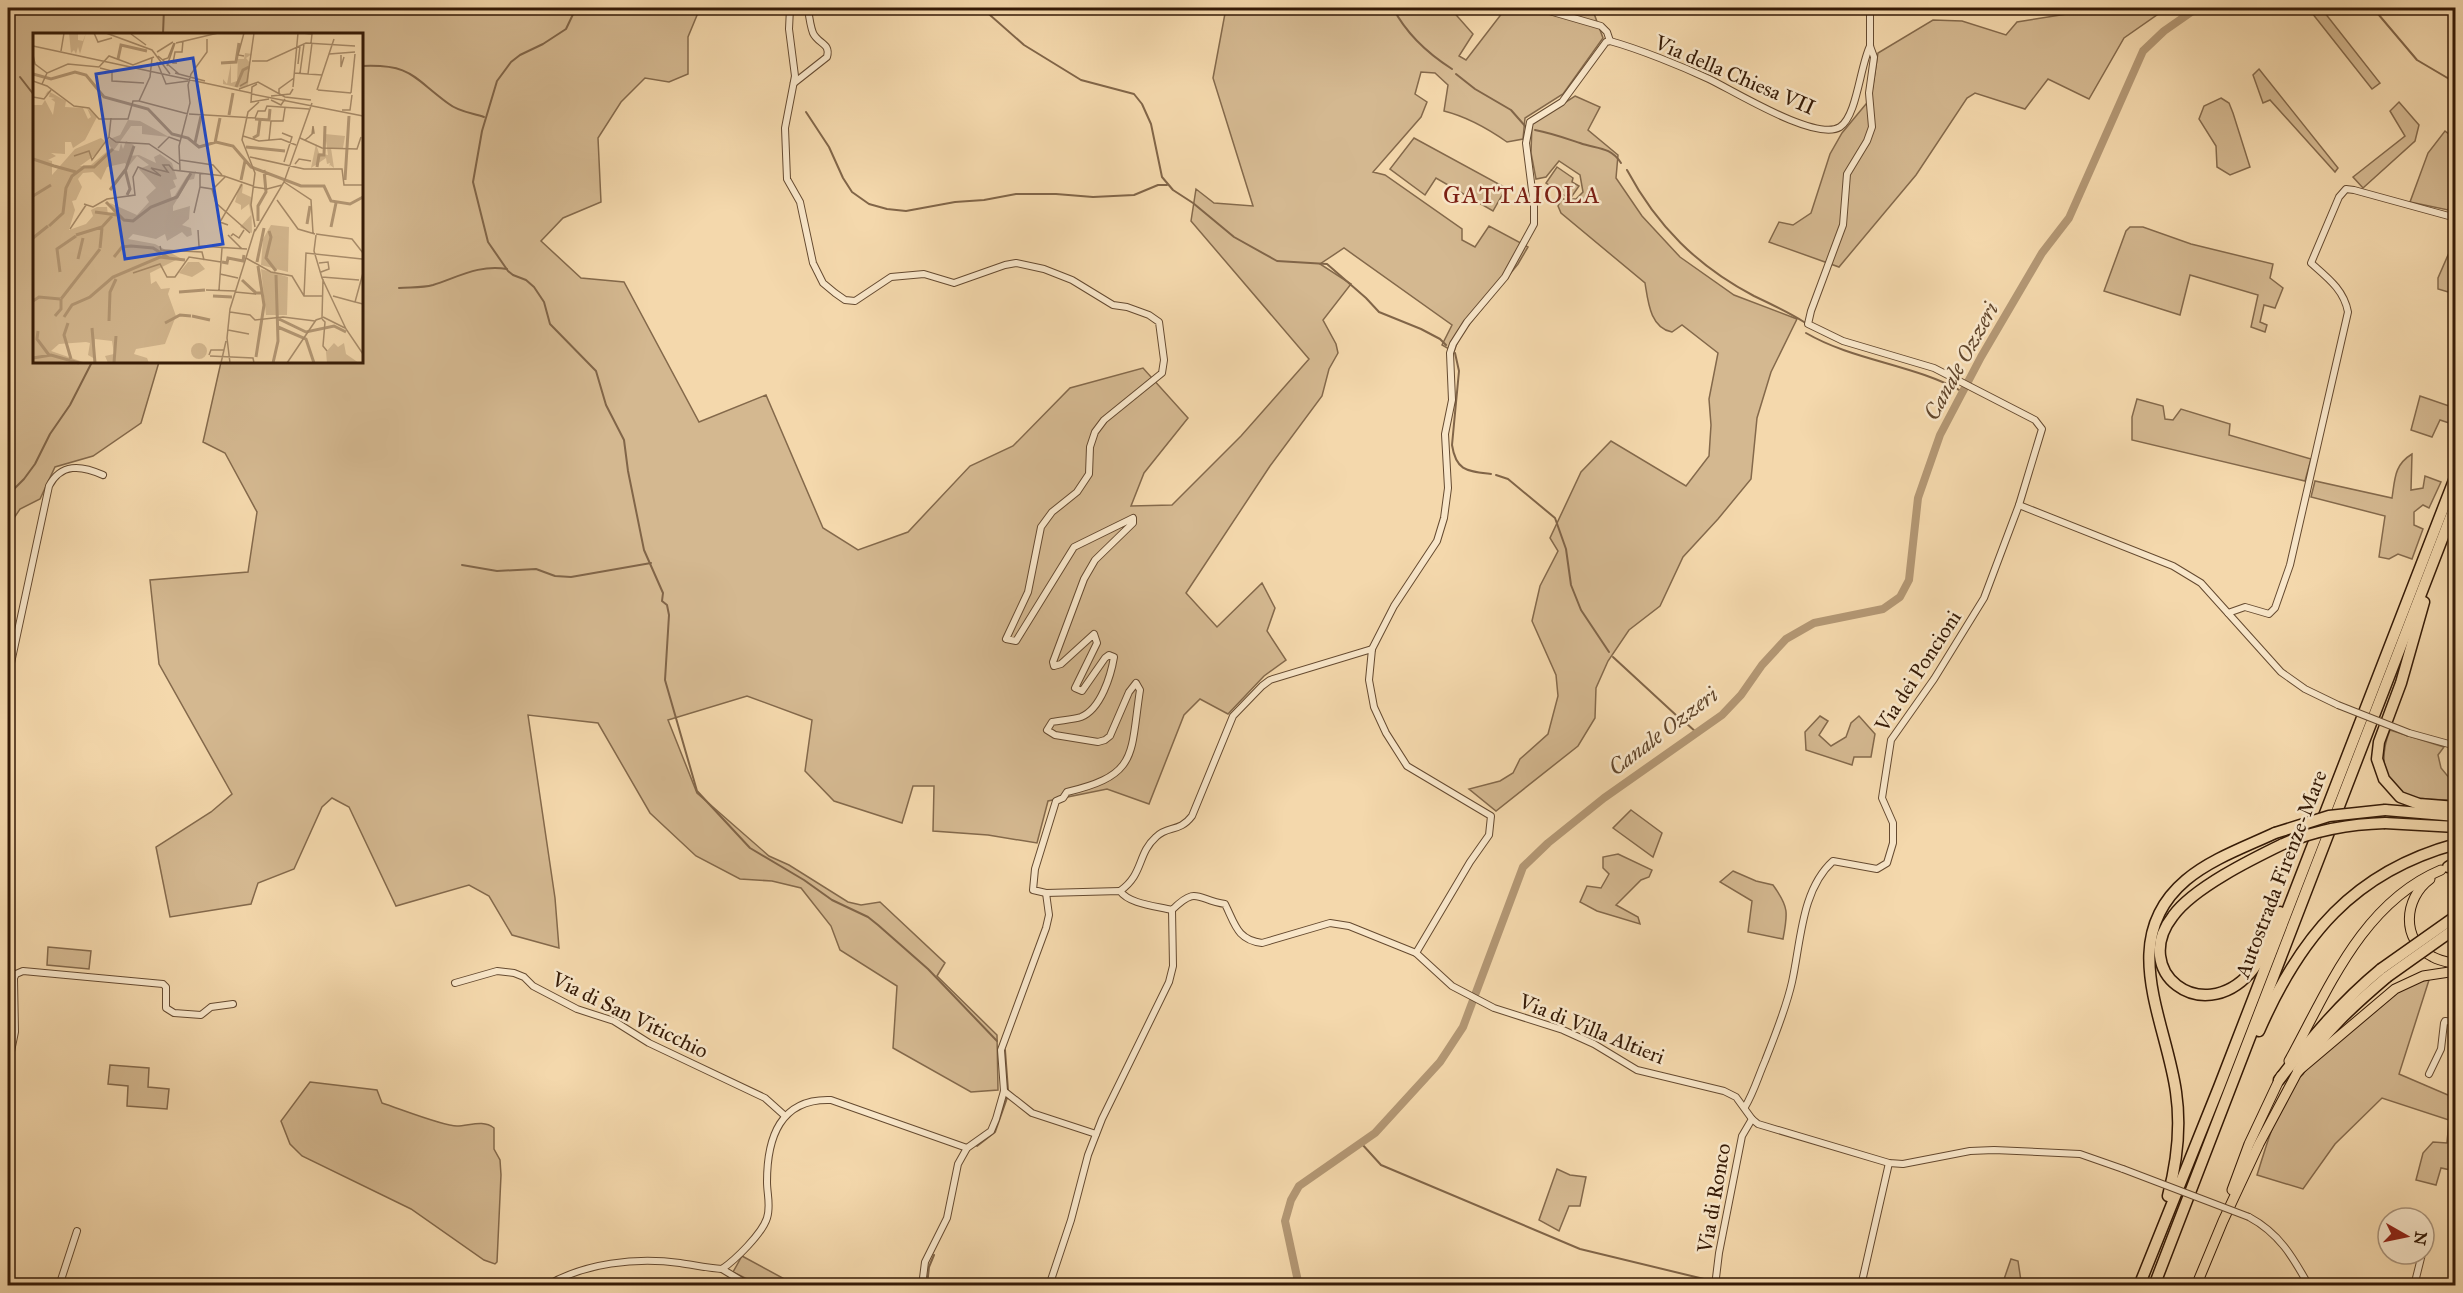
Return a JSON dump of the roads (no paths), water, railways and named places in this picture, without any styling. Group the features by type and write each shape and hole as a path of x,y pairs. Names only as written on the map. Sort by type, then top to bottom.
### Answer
{"highway":[{"name":"Autostrada Firenze-Mare","path":"2140,1281 2219,1087 2456,475"},
{"name":"Autostrada Firenze-Mare","path":"2154,1286 2456,503"},
{"path":"2444,533 2402,683 2379,742 2377,759 2384,779 2400,797 2420,804 2456,807"},
{"path":"2140,1281 2169,1194 2178,1131 2176,1092 2150,978 2149,956 2153,931 2166,904 2185,881 2204,868 2275,833 2329,816 2385,810 2456,816"},
{"path":"2304,867 2282,907 2258,962 2242,981 2226,991 2211,996 2191,993 2175,984 2162,964 2159,949 2164,929 2173,915 2208,887 2283,844 2311,833 2338,827 2385,824 2456,827"},
{"path":"2220,1113 2281,983 2315,932 2341,905 2366,886 2426,853 2456,844"},
{"path":"2279,1080 2332,1015 2456,916"},
{"path":"2298,1071 2337,1022 2384,973 2456,928"}],"main road":[{"path":"2450,866 2422,885 2416,893 2410,908 2409,924 2416,941 2426,952 2435,958 2456,964"},
{"path":"2223,1221 2249,1144 2279,1080 2345,960 2363,932 2385,907 2408,888 2450,866"},
{"path":"2196,1286 2223,1221 2271,1120 2298,1071 2395,989 2423,975 2456,970"}],"street":[{"path":"790,8 789,30 794,60 794,83 784,128 787,179 800,202 813,263 823,283 845,300 855,301 891,277 924,274 954,283 1016,263 1044,269 1072,280 1113,305 1127,307 1149,315 1159,322 1164,360 1162,373 1104,420 1095,432 1090,447 1089,474 1077,492 1052,512 1041,528 1028,592 1006,639 1016,641 1074,547 1133,518 1134,523 1095,560 1084,579 1053,662 1054,666 1061,664 1094,634 1097,643 1075,688 1082,691 1105,657 1109,655 1114,657 1103,691 1088,712 1081,717 1052,722 1047,730 1055,735 1098,742 1105,740 1110,736 1129,692 1136,683 1140,690 1128,758 1119,772 1108,780 1067,792 1064,798 1056,801 1034,877 1033,890 1046,893 1120,891 1131,883 1139,870 1145,852 1158,834 1179,828 1192,816 1233,716 1262,686 1270,680 1372,649"},
{"path":"794,83 827,57 829,51 813,32 808,8"},
{"path":"1416,953 1470,861 1489,835 1491,816 1407,766 1386,733 1374,707 1369,680 1372,649 1394,606 1437,541 1444,518 1448,488 1445,434 1452,399 1450,353 1453,344 1467,322 1505,277 1534,224 1526,143 1530,122 1562,102 1606,42 1610,41 1600,26 1539,8"},
{"path":"1870,8 1870,46 1874,57 1869,93 1872,127 1868,141 1847,174 1843,225 1808,324 1843,341 1934,368 2035,420 2042,429 2019,505 2173,566 2201,583 2281,672 2311,693 2409,733 2456,746"},
{"name":"Via della Chiesa VII","path":"1610,41 1709,79 1786,118 1829,131 1841,126 1850,115 1863,59 1870,46"},
{"path":"2228,613 2245,608 2269,614 2275,608 2290,565 2348,312 2346,299 2336,285 2311,263 2339,197 2346,189 2354,190 2456,218"},
{"path":"8,677 49,486 55,474 69,468 103,475"},
{"name":"Via dei Poncioni","path":"1745,1107 1753,1093 1779,1025 1792,981 1801,925 1819,877 1833,861 1877,868 1887,863 1893,843 1893,824 1882,798 1891,740 1934,679 1984,598 2019,505"},
{"path":"1049,1286 1096,1134 1169,982 1173,966 1172,910 1131,900 1124,897 1120,891"},
{"path":"922,1286 926,1263 946,1218 958,1164 967,1148 991,1131 1004,1091 1001,1050 1046,928 1049,915 1046,893"},
{"name":"Via di Villa Altieri","path":"1172,910 1184,898 1196,895 1225,904 1242,936 1253,942 1262,943 1330,923 1340,923 1416,953 1458,990 1494,1008 1563,1030 1594,1044 1638,1070 1724,1091 1736,1097 1752,1119"},
{"path":"8,1066 15,1032 14,978 16,974 23,971 163,984 166,987 166,1008 174,1013 201,1015 211,1007 233,1004"},
{"name":"Via di San Viticchio","path":"455,983 497,971 524,977 533,986 577,1009 614,1021 649,1043 765,1098 784,1115"},
{"path":"2429,1074 2441,1049 2445,1021 2456,1022"},
{"path":"1004,1091 1032,1113 1096,1134"},
{"path":"722,1269 732,1262 765,1225 769,1208 767,1182 771,1144 784,1115 800,1106 831,1100 967,1148"},
{"path":"1752,1119 1767,1127 1889,1163 1903,1164 1970,1151 1994,1150 2064,1152 2093,1158 2249,1217 2266,1227 2293,1256 2309,1286"},
{"name":"Via di Ronco","path":"1715,1286 1719,1253 1742,1136 1752,1119"},
{"path":"1861,1286 1889,1163"},
{"path":"59,1286 77,1231"},
{"path":"546,1286 567,1275 621,1263 653,1260 722,1269 750,1286"},
{"path":"2414,1286 2419,1266"}],"waterway":[{"path":"163,33 164,8"},
{"path":"576,8 566,29 520,55 511,62 497,81 482,131 473,182 488,242 508,271 534,287 544,302 550,324 596,371 606,405 624,440 644,550 663,593 662,601 667,605 669,615 665,680 697,791 750,848 804,880 832,900 868,917 878,925 928,969 997,1041"},
{"path":"982,8 1024,45 1081,80 1134,94 1142,104 1151,124 1162,177 1173,190 1193,203 1234,237 1277,261 1327,264 1379,312 1421,329 1440,339 1446,345"},
{"path":"1393,8 1404,26 1418,42 1452,69"},
{"name":"Canale Ozzeri","path":"1299,1286 1285,1221 1291,1200 1299,1186 1375,1133 1440,1062 1463,1027 1523,867 1548,843 1604,798 1722,715 1786,639 1814,623 1883,609 1900,597 1909,580 1918,498 1940,435 1981,357 2042,253 2069,218 2143,51 2164,31 2197,8"},
{"path":"2373,8 2417,60 2456,83"},
{"path":"363,66 391,67 402,70 453,107 484,117"},
{"path":"1456,74 1475,89 1511,110 1526,127"},
{"path":"20,77 33,94"},
{"path":"806,112 829,147 852,192 869,204 887,209 906,211 1016,194 1093,197 1134,195 1158,185 1167,185"},
{"path":"1535,130 1602,149 1612,154 1621,163"},
{"path":"1627,170 1665,227 1697,258 1733,284 1804,322"},
{"path":"399,288 433,285 488,268 507,269"},
{"path":"1806,333 1844,350 1924,375 1963,392"},
{"path":"1455,353 1459,371 1452,445 1454,454 1456,460 1464,468 1491,474"},
{"path":"8,495 35,464 91,363"},
{"path":"1496,475 1508,479 1555,518 1566,549 1571,585 1581,610 1609,652"},
{"path":"462,565 497,571 536,569 555,576 571,577 651,563"},
{"path":"1613,657 1677,716"},
{"path":"1686,723 1697,733"},
{"path":"1005,1050 1008,1090"},
{"path":"977,1146 995,1132 1007,1098"},
{"path":"1361,1143 1381,1165 1580,1249 1704,1279"},
{"path":"927,1286 929,1267 934,1255"}],"district":[{"name":"GATTAIOLA","path":"1522,195"}]}
